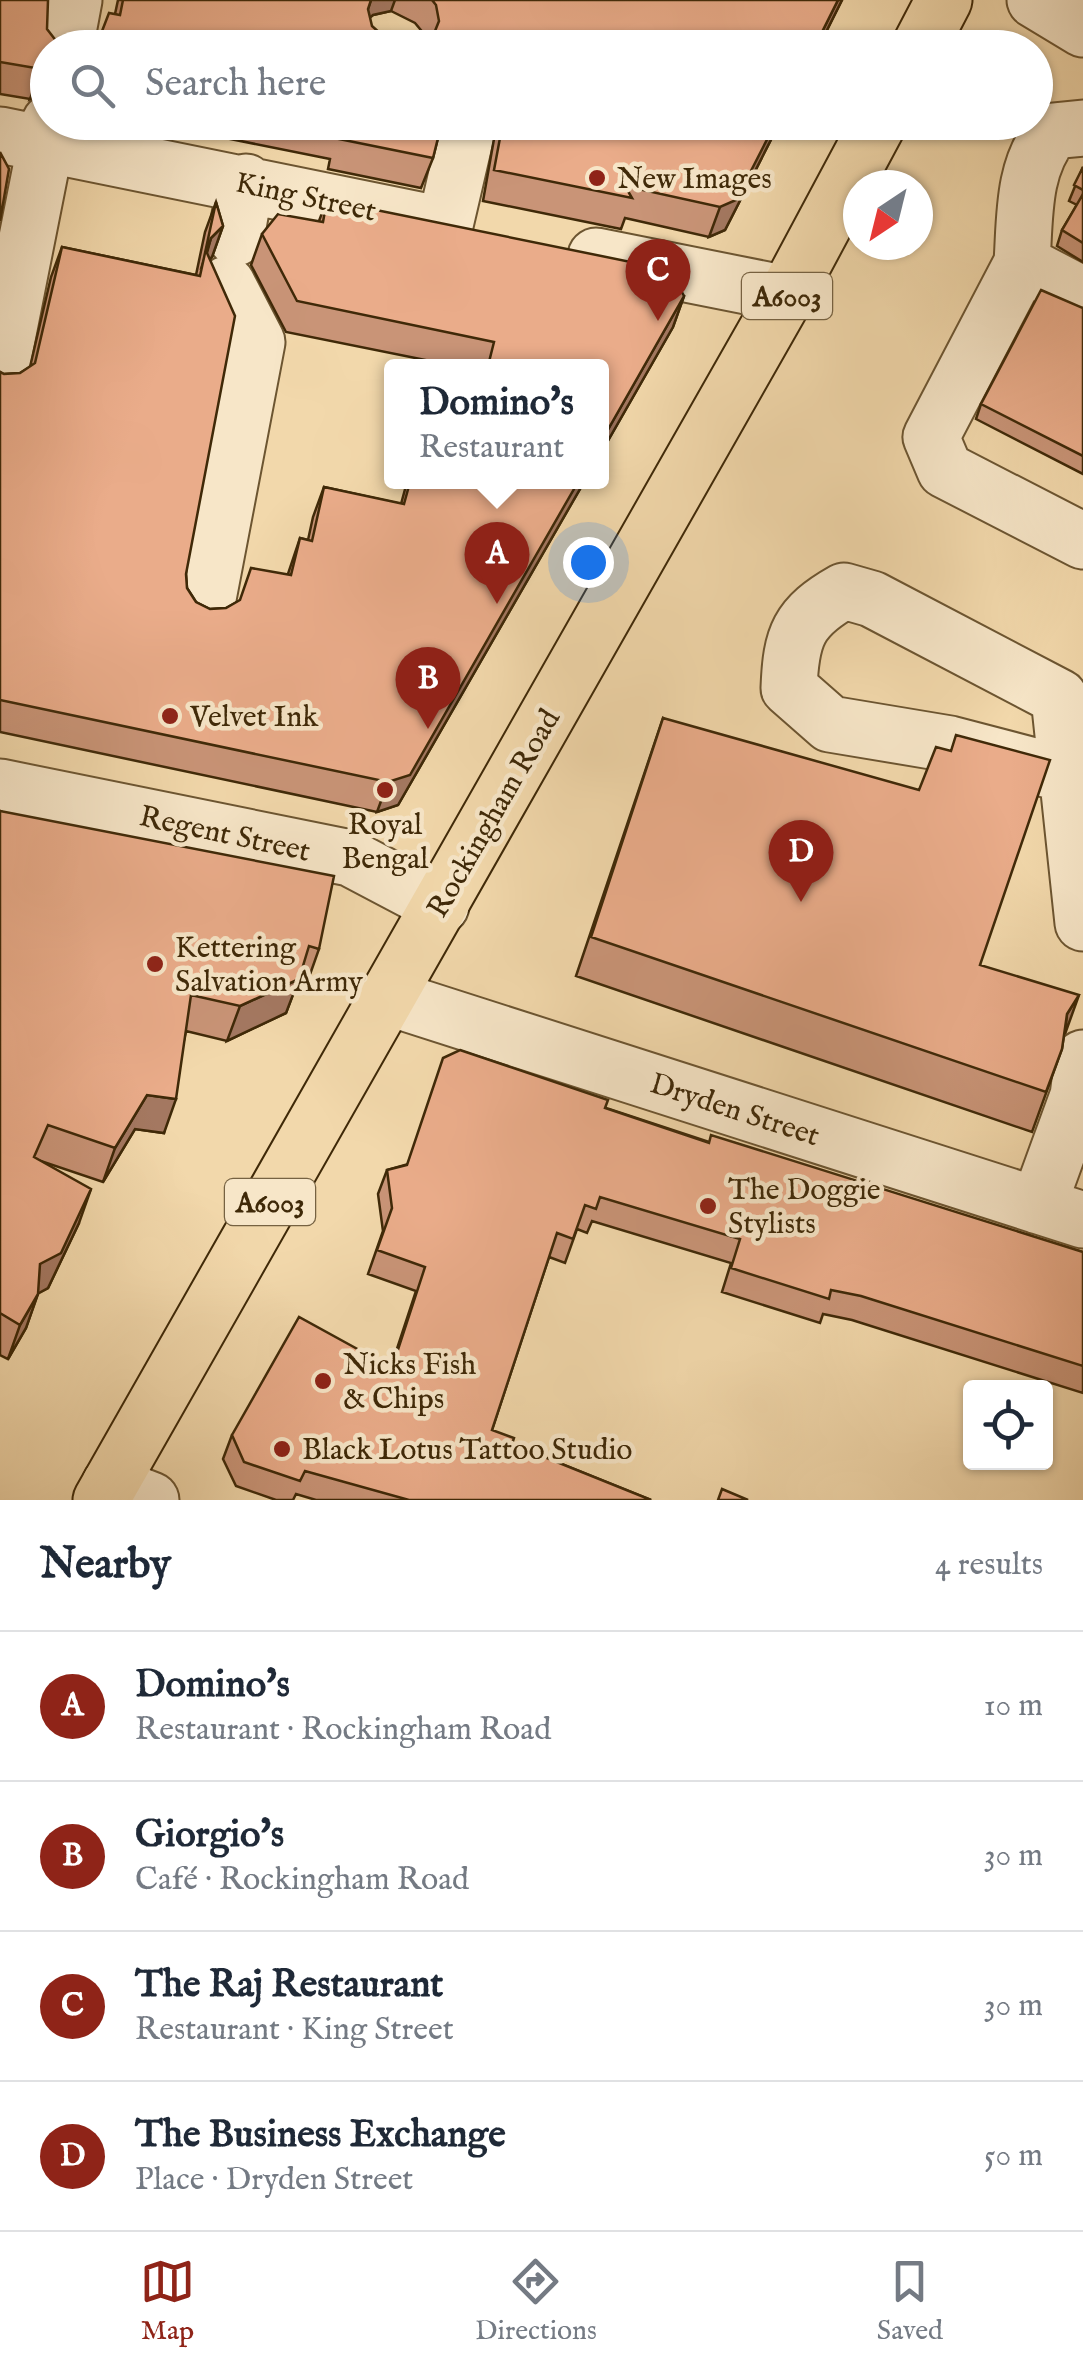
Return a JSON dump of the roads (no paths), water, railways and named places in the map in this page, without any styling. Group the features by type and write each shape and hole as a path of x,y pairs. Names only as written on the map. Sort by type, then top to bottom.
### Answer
{"main road":[{"path":"928,30 944,0"},
{"name":"Rockingham Road","path":"121,1495 387,997 874,140"}],"street":[{"path":"68,30 74,0"},
{"path":"1035,0 1083,29"},
{"path":"1053,50 1083,49"},
{"path":"1053,131 1083,128"},
{"path":"0,374 31,140"},
{"name":"King Street","path":"59,140 471,231 468,140"},
{"path":"1045,140 1039,147 1026,192 1022,263 931,438 945,470 1083,542"},
{"path":"206,609 258,342 232,261 246,182"},
{"path":"553,248 787,294"},
{"path":"1022,263 1083,296"},
{"path":"1068,775 950,744 830,724 790,688 791,646 812,609 844,591 872,599 1059,698 1068,775 1083,923"},
{"name":"Regent Street","path":"0,787 350,858 442,906"},
{"name":"Dryden Street","path":"387,997 1061,1213"},
{"path":"1061,1213 1083,1058"}],"place":[{"name":"New Images","path":"597,178"},
{"name":"The Raj Restaurant","path":"658,321"},
{"name":"Domino's","path":"497,604"},
{"name":"Velvet Ink","path":"170,716"},
{"name":"Giorgio's","path":"428,729"},
{"name":"Royal Bengal","path":"385,790"},
{"name":"The Business Exchange","path":"801,902"},
{"name":"Kettering Salvation Army","path":"155,964"},
{"name":"The Doggie Stylists","path":"708,1206"},
{"name":"Nicks Fish & Chips","path":"323,1381"},
{"name":"Black Lotus Tattoo Studio","path":"282,1449"}]}
